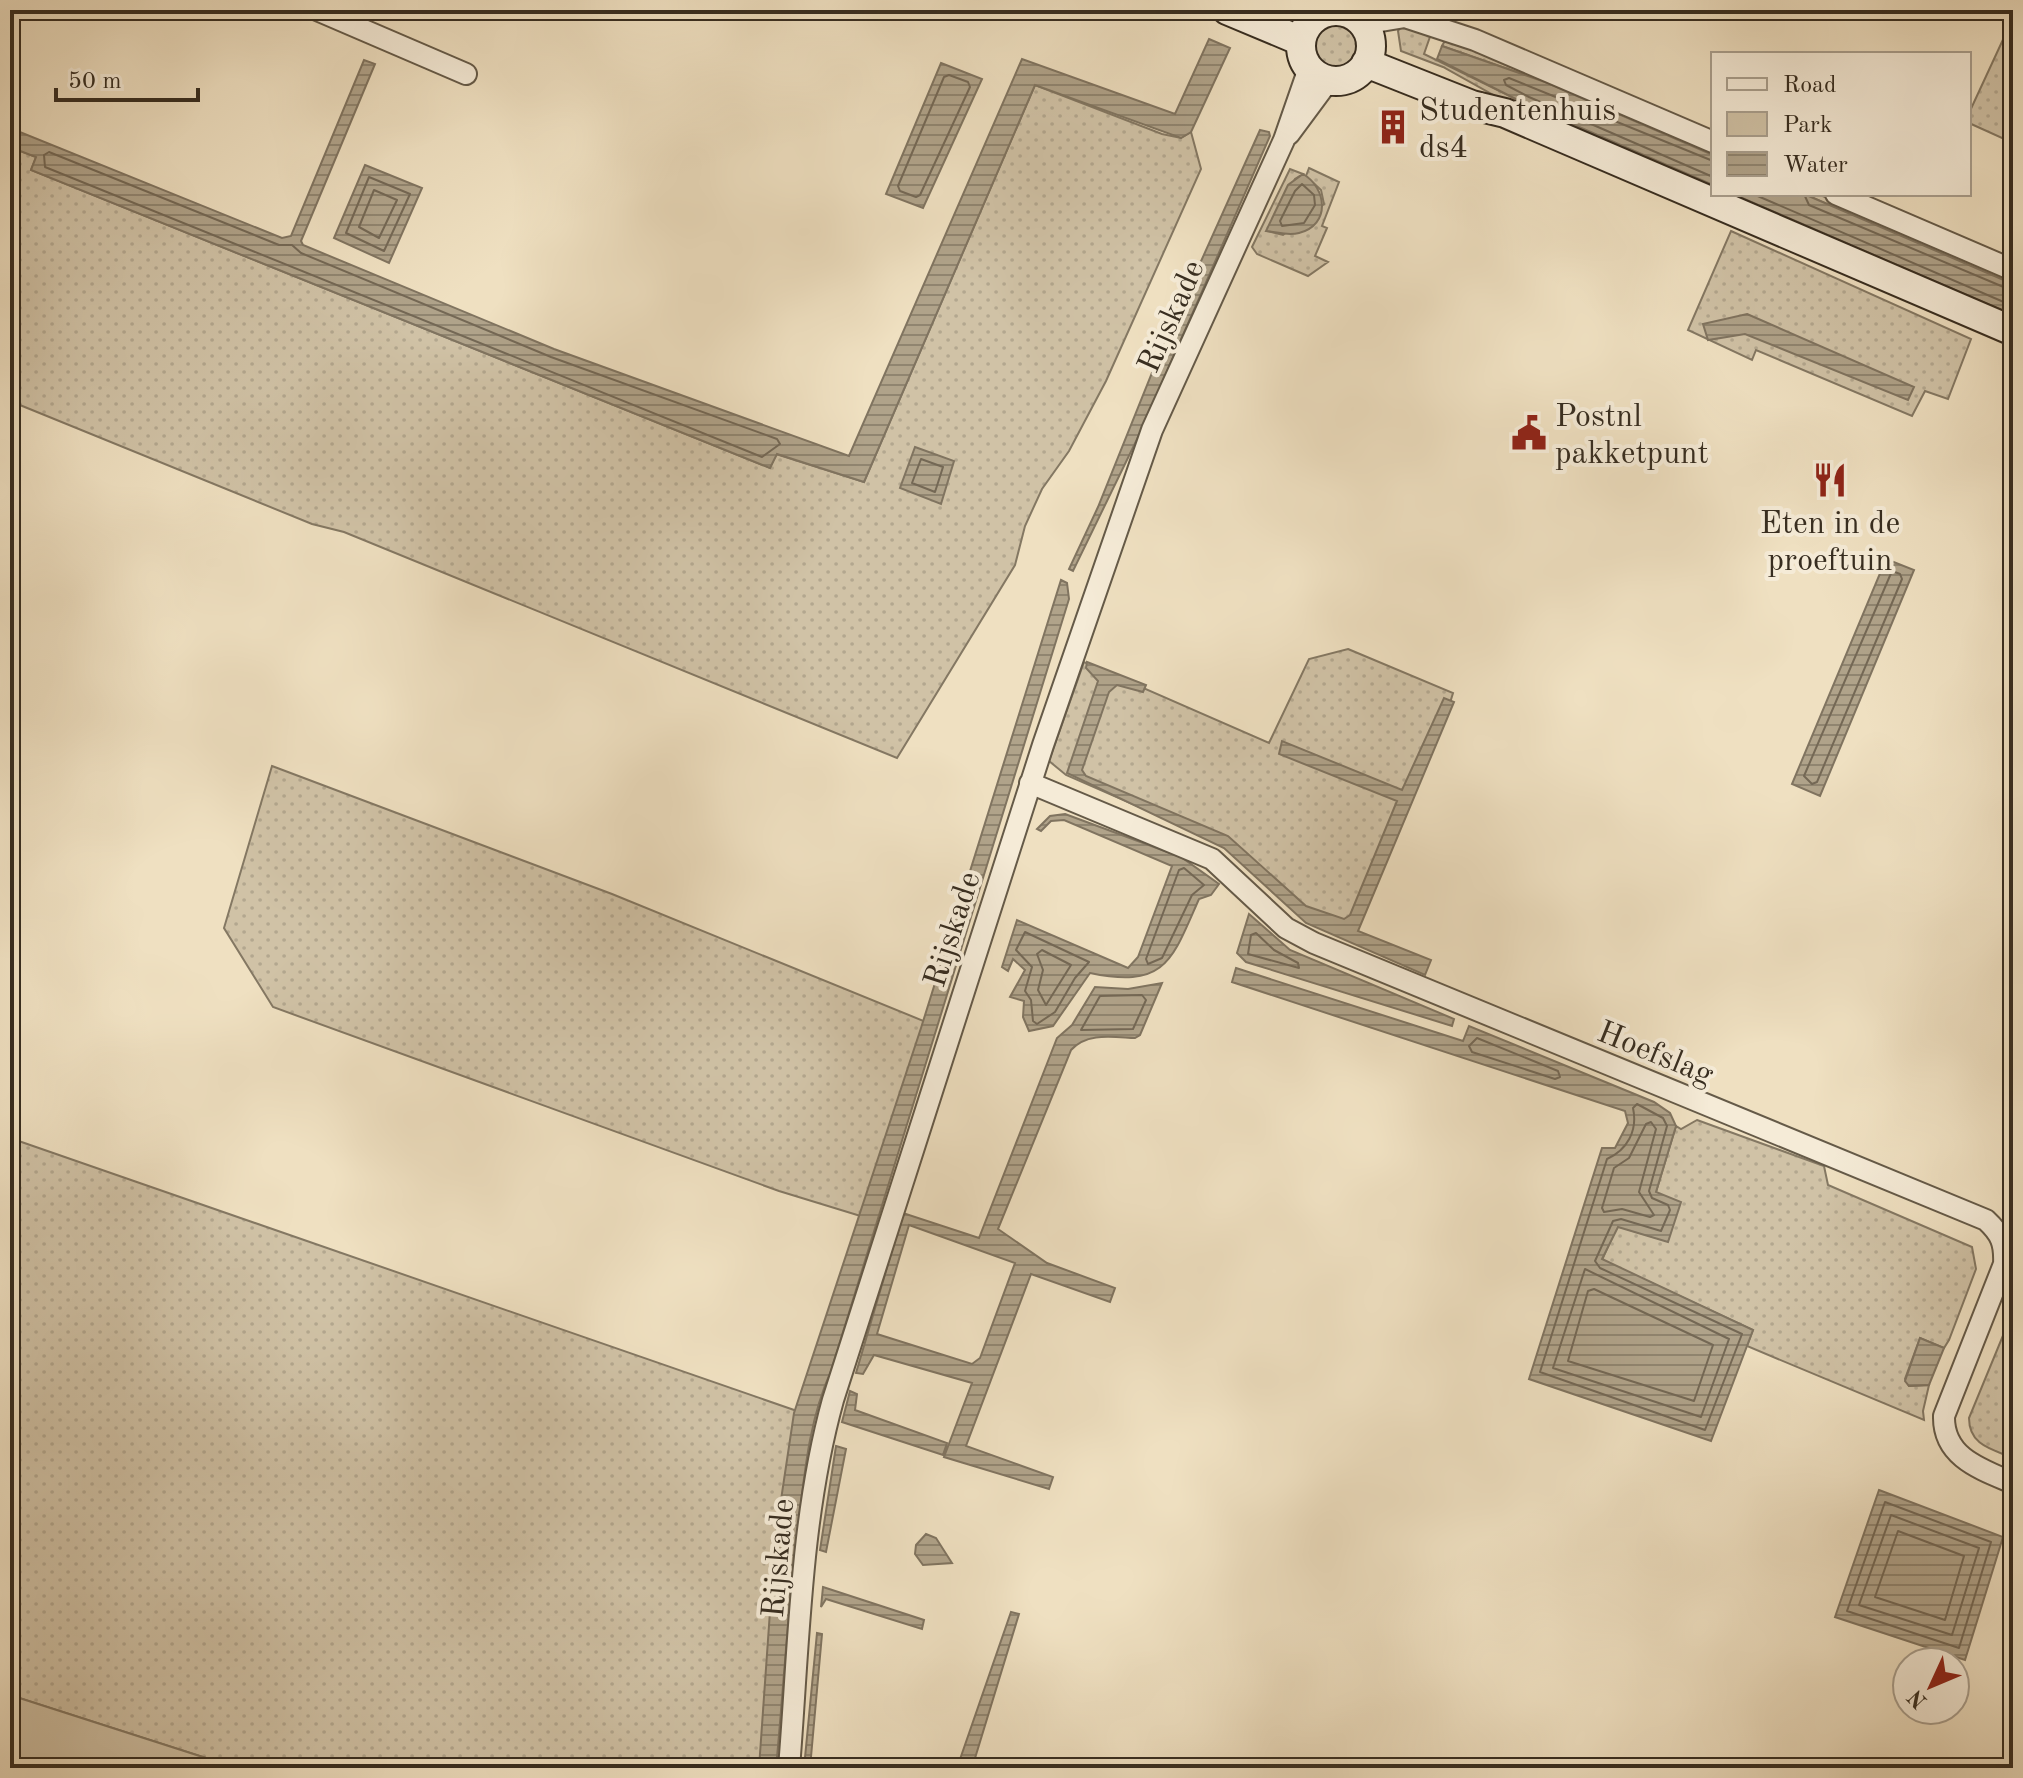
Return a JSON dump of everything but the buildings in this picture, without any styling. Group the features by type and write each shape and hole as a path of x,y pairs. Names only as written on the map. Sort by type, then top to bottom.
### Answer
{"main road":[{"path":"1227,10 1305,32"},
{"path":"1268,10 1305,32"},
{"path":"1356,26 1347,79 1319,74 1302,55 1305,32 1320,14 1356,26 1472,105 1505,113 2013,331"}],"street":[{"path":"317,10 466,74"},
{"path":"1356,26 1395,16 1419,21 1475,40 1711,141"},
{"name":"Rijskade","path":"789,1768 816,1466 897,1193 1030,783 1152,430 1284,140 1319,74"},
{"path":"1841,196 2013,270"},
{"name":"Hoefslag","path":"1030,783 1203,854 1286,928 1314,943 1986,1220 1999,1232 2005,1247 2004,1264 1944,1416 1943,1431 1952,1448 1964,1459 2013,1483"}],"green space":[{"path":"2013,18 2013,143 1971,124 1971,109"},
{"path":"1336,25 1351,31 1357,46 1351,61 1336,67 1321,61 1315,46 1321,31"},
{"path":"1402,25 1432,31 1424,54 1526,104 1711,184 1711,189 1515,107 1443,67 1401,51 1398,31"},
{"path":"1447,37 1711,147 1711,154 1545,82 1442,46"},
{"path":"1035,85 1162,134 1181,138 1191,132 1201,169 1106,381 1069,451 1042,489 1025,526 1015,565 897,758 344,532 312,524 10,401 10,147 36,157 31,170 770,468 776,454 864,482"},
{"path":"1309,168 1339,182 1322,226 1327,228 1315,256 1328,262 1308,276 1257,254 1252,247 1290,169 1303,174 1295,179 1267,231 1283,235 1324,204 1321,190 1306,176"},
{"path":"1727,196 1738,196 2013,315 2013,320"},
{"path":"1809,196 1823,196 2013,278 2013,284"},
{"path":"1731,231 1971,339 1948,399 1925,391 1912,416 1756,350 1752,360 1688,330"},
{"path":"1348,649 1453,693 1446,716 1351,932 1301,915 1224,844 1066,775 1049,761 1084,662 1269,743 1309,659"},
{"path":"272,766 612,894 926,1022 867,1218 779,1191 273,1007 224,928"},
{"path":"1697,1120 1824,1166 1828,1185 1972,1247 1976,1269 1949,1340 1944,1348 1920,1338 1905,1379 1909,1386 1929,1385 1924,1420 1747,1346 1753,1330 1602,1260 1617,1226 1667,1241 1656,1192 1676,1126 1681,1129"},
{"path":"10,1138 797,1411 760,1768 237,1768 10,1695"},
{"path":"2009,1321 2013,1322 2013,1458 1989,1449 1977,1440 1969,1418"},
{"path":"817,1402 827,1408 783,1768 776,1768 796,1539"},
{"path":"10,1695 237,1768 10,1768"}],"water":[{"path":"1209,39 1230,48 1191,132 1181,138 1035,85 864,482 777,454 770,468 31,170 36,157 10,147 10,128 282,238 291,236 364,60 375,64 301,241 303,245 554,349 849,456 1022,59 1175,114"},
{"path":"1442,46 1545,82 1711,154 1711,184 1526,104 1437,59"},
{"path":"941,63 982,79 923,208 886,194"},
{"path":"1260,130 1269,132 1270,136 1141,431 1073,571 1069,569 1098,507 1162,348"},
{"path":"365,165 422,188 389,263 334,238"},
{"path":"1303,174 1311,180 1321,197 1321,215 1309,229 1299,233 1266,231 1288,185"},
{"path":"1738,196 1809,196 2013,284 2013,315"},
{"path":"1747,314 1914,387 1908,400 1745,334 1708,340 1703,324"},
{"path":"915,447 954,461 941,504 900,488"},
{"path":"1886,559 1914,570 1820,796 1792,784"},
{"path":"1061,580 1067,583 1069,599 813,1425 795,1550 776,1768 759,1768 775,1540 794,1413 921,1028"},
{"path":"1087,662 1146,685 1143,692 1117,685 1109,692 1082,770 1086,776 1228,836 1306,906 1344,919 1350,915 1397,801 1279,754 1282,741 1402,790 1444,698 1454,702 1358,931 1431,960 1425,975 1306,923 1224,848 1067,773 1098,681 1086,668"},
{"path":"1065,814 1181,857 1219,884 1211,895 1199,899 1181,939 1163,965 1151,973 1135,977 1090,973 1053,1026 1029,1031 1023,1017 1024,1001 1010,997 1025,970 1013,959 1008,971 1002,967 1017,920 1128,968 1138,957 1172,866 1064,820 1051,821 1041,831 1037,829 1050,816"},
{"path":"1249,914 1290,950 1454,1019 1452,1026 1246,962 1237,953"},
{"path":"1236,968 1463,1041 1469,1026 1654,1102 1670,1113 1676,1126 1656,1192 1681,1202 1668,1242 1618,1227 1602,1259 1753,1330 1711,1441 1529,1379 1602,1148 1615,1148 1628,1123 1625,1111 1232,982"},
{"path":"1162,983 1140,1035 1135,1038 1092,1038 1071,1050 998,1229 1047,1263 1115,1288 1110,1302 1031,1274 966,1446 1053,1477 1049,1489 944,1457 972,1383 874,1355 863,1374 856,1373 903,1213 979,1238 1057,1038 1072,1025 1095,987 1128,989","holes":["909,1225 1015,1263 980,1358 972,1364 877,1334"]},
{"path":"1920,1338 1944,1348 1929,1385 1909,1386 1905,1381"},
{"path":"850,1391 857,1394 855,1410 947,1443 943,1455 842,1422"},
{"path":"836,1446 846,1449 826,1552 820,1550"},
{"path":"1879,1490 2003,1537 1969,1646 1923,1646 1835,1617"},
{"path":"926,1534 936,1538 952,1563 923,1565 915,1554 916,1545"},
{"path":"823,1587 924,1620 922,1629 826,1599 821,1607"},
{"path":"1011,1612 1019,1614 972,1768 957,1768"},
{"path":"817,1633 822,1634 810,1768 804,1768"}],"place":[{"name":"Studentenhuis ds4","path":"1393,127"},
{"name":"Postnl pakketpunt","path":"1529,433"},
{"name":"Eten in de proeftuin","path":"1830,480"}]}
